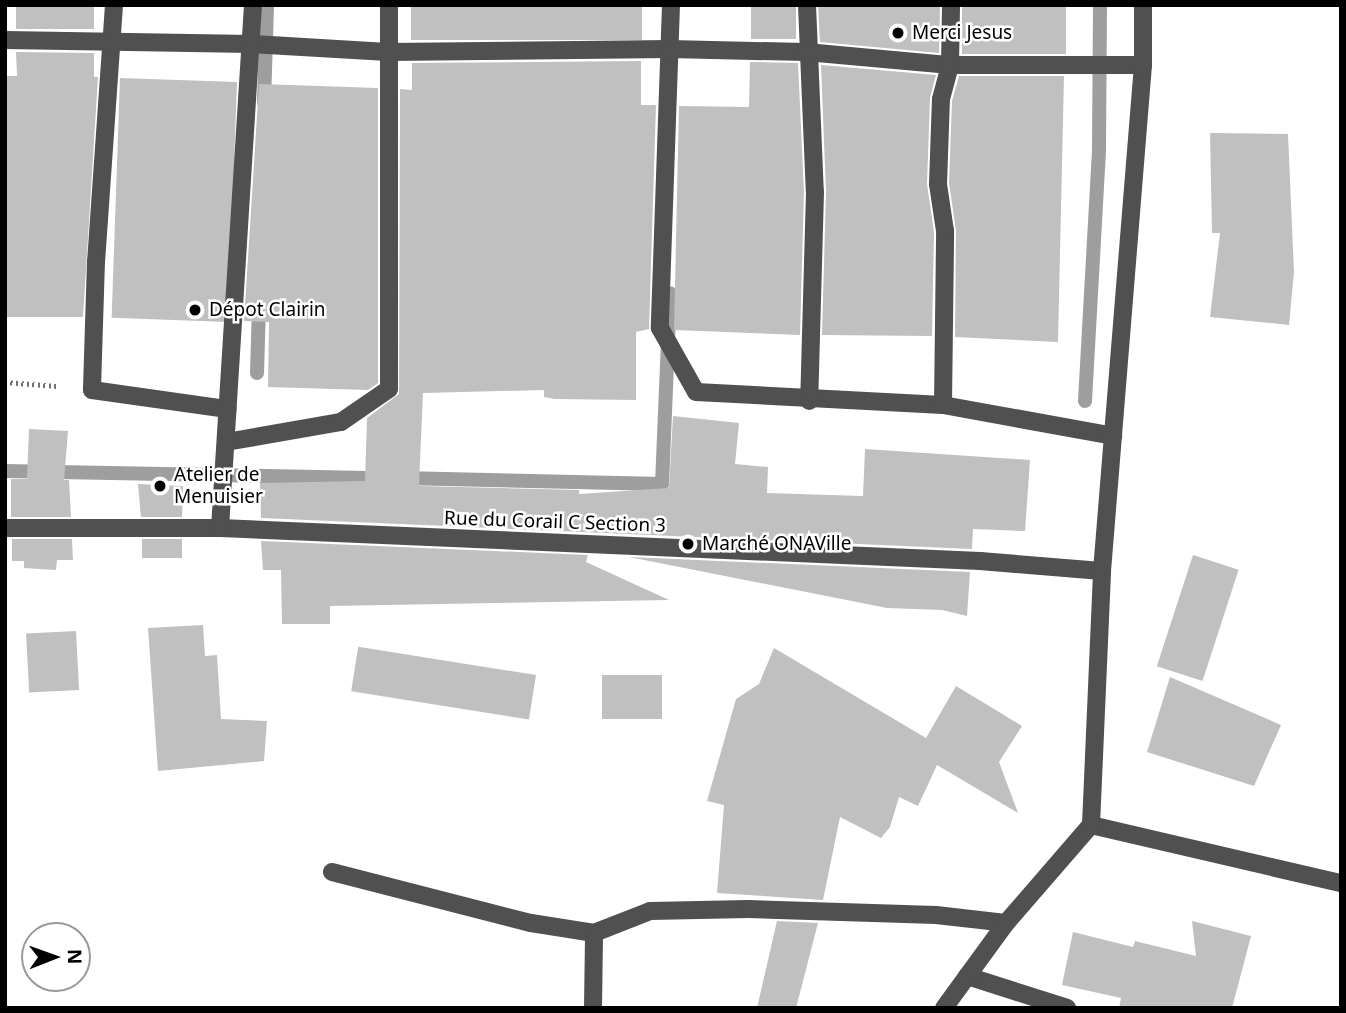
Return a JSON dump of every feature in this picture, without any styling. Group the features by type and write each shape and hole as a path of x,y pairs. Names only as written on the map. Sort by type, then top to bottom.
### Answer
{"street":[{"path":"114,5 96,261 93,390 228,409"},
{"path":"220,528 253,5"},
{"path":"226,442 341,422 389,389 389,5"},
{"path":"671,5 660,328 695,391 809,401 943,405 1113,436"},
{"path":"807,5 806,52 815,192 809,401"},
{"path":"943,405 945,231 938,184 941,99 950,65 951,5"},
{"path":"944,1008 1006,923 1091,825 1102,570 1143,65 1143,5"},
{"path":"5,40 252,44 388,52 670,48 806,52 950,65 1143,65"},
{"name":"Rue du Corail C Section 3","path":"5,528 220,528 966,560 1102,570"},
{"path":"1091,825 1341,883"},
{"path":"332,872 531,923 594,933 650,911 748,908 936,915 1006,923"},
{"path":"593,1008 594,933"},
{"path":"967,976 1067,1008"}],"path":[{"path":"5,382 93,390"}],"building":[{"path":"16,5 94,5 94,29 16,29"},
{"path":"411,5 642,5 642,40 411,40"},
{"path":"751,5 796,5 796,39 751,39"},
{"path":"818,5 940,5 939,53 820,42"},
{"path":"962,5 1066,5 1066,54 962,54"},
{"path":"16,52 94,53 94,77 98,77 83,317 5,317 5,76 17,76"},
{"path":"641,61 641,105 656,105 649,329 636,332 636,400 555,399 544,397 544,390 423,393 419,486 579,490 579,494 669,488 673,416 739,423 735,464 768,467 767,493 863,496 865,449 1030,460 1025,531 973,529 972,549 261,518 260,483 365,481 367,418 399,394 400,89 412,90 412,63"},
{"path":"750,62 798,63 804,192 800,335 674,330 679,106 749,107"},
{"path":"821,65 936,75 930,98 927,184 934,232 932,336 822,335 826,192"},
{"path":"959,76 1064,76 1058,342 955,337 956,231 949,183 952,101"},
{"path":"120,78 237,82 229,322 112,318"},
{"path":"259,84 378,88 378,383 368,390 268,387 269,322 244,321"},
{"path":"1210,133 1288,134 1294,272 1289,325 1210,317 1220,233 1212,233"},
{"path":"29,429 68,431 64,480 69,480 71,517 11,517 11,479 27,479"},
{"path":"138,484 183,486 182,517 141,517"},
{"path":"12,539 72,539 73,560 57,560 56,570 24,568 24,561 12,561"},
{"path":"142,539 182,539 182,558 142,558"},
{"path":"261,541 588,555 586,562 669,600 330,606 330,624 282,624 281,570 263,570"},
{"path":"1193,555 1239,570 1202,681 1157,666"},
{"path":"629,557 970,572 967,616 942,610 887,608"},
{"path":"203,625 205,656 217,655 221,719 267,721 264,761 158,771 148,628"},
{"path":"76,631 79,690 29,693 26,634"},
{"path":"358,647 536,675 529,719 351,691"},
{"path":"774,648 926,738 956,686 1022,726 999,762 1018,813 937,765 918,806 899,797 890,827 881,838 840,817 823,900 717,893 724,805 707,801 736,699 759,684"},
{"path":"602,675 662,675 662,719 602,719"},
{"path":"1170,677 1281,725 1254,786 1147,752"},
{"path":"777,921 818,923 796,1008 757,1008"},
{"path":"1192,921 1251,936 1232,1008 1119,1008 1121,998 1062,985 1073,932 1133,947 1135,941 1196,956"}],"waterway":[{"path":"264,102 267,5"},
{"path":"1085,401 1099,148 1100,5"},
{"path":"402,478 662,484 670,293"},
{"path":"257,373 259,304"},
{"path":"5,471 381,478"}],"place":[{"name":"Merci Jesus","path":"898,33"},
{"name":"Dépot Clairin","path":"195,310"},
{"name":"Atelier de Menuisier","path":"160,486"},
{"name":"Marché ONAVille","path":"688,544"}]}
